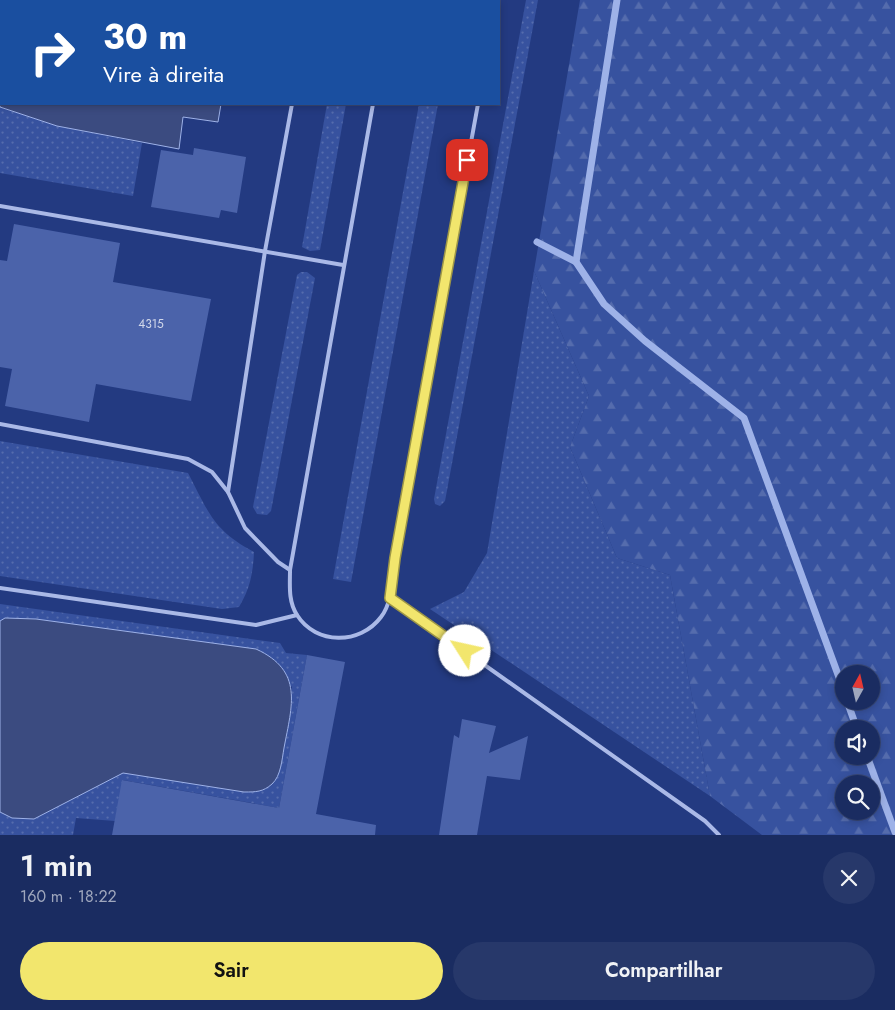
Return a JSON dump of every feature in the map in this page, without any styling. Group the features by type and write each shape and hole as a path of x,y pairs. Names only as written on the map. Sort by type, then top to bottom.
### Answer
{"lane":[{"path":"228,492 265,251 292,105"},
{"path":"373,105 290,570 290,598 297,615 311,630 328,638 346,639 366,632 382,617 390,598 395,558 478,105"},
{"path":"0,206 343,265"},
{"path":"0,424 188,458 212,472 228,492 245,528 278,562 290,570"},
{"path":"0,588 256,625 297,615"},
{"path":"390,598 705,821 719,835"}],"green space":[{"path":"526,0 538,0 445,501 440,506 435,504 434,499"},
{"path":"580,0 895,0 895,835 762,835 710,796 670,575 617,558 570,447 589,396 534,271"},
{"path":"327,105 346,105 320,250 310,251 302,247"},
{"path":"419,105 438,105 351,582 333,579"},
{"path":"0,107 57,126 142,143 133,196 0,173"},
{"path":"534,271 589,396 570,447 617,558 670,575 710,796 430,609 464,592 487,553"},
{"path":"301,272 307,272 315,278 271,511 267,515 257,514 253,507 297,275"},
{"path":"0,441 188,473 207,510 221,528 240,544 254,552 250,581 239,607 222,609 0,576"},
{"path":"0,604 280,643 286,653 307,655 279,808 123,780 115,821 76,818 73,835 0,835 0,812 12,818 34,819 123,772 244,792 279,771 292,705 292,687 256,649 36,619 5,618 0,621"}],"shaded area":[{"path":"0,105 221,105 218,122 183,117 179,149 57,126 0,107"},
{"path":"5,618 36,619 256,649 271,658 282,668 288,679 291,691 290,717 281,767 275,781 269,787 262,790 244,792 123,773 34,819 12,818 0,812 0,621"}],"building":[{"path":"194,148 246,157 237,213 221,210 219,218 151,207 161,150 193,155"},
{"path":"14,224 120,243 113,282 211,299 191,401 96,384 89,422 5,406 12,369 0,367 0,260 7,261"},
{"path":"307,655 345,662 316,814 376,825 375,835 112,835 122,780 279,808"},
{"path":"462,719 496,726 489,753 528,736 520,780 487,776 477,835 439,835 454,735 459,738"}],"waterway":[{"path":"576,262 617,0"},
{"path":"537,242 576,262 604,304 645,341 744,418 835,666"},
{"path":"850,710 854,720"},
{"path":"870,765 895,832"}],"route":[{"path":"465,651 390,598 395,558 467,160"}]}
